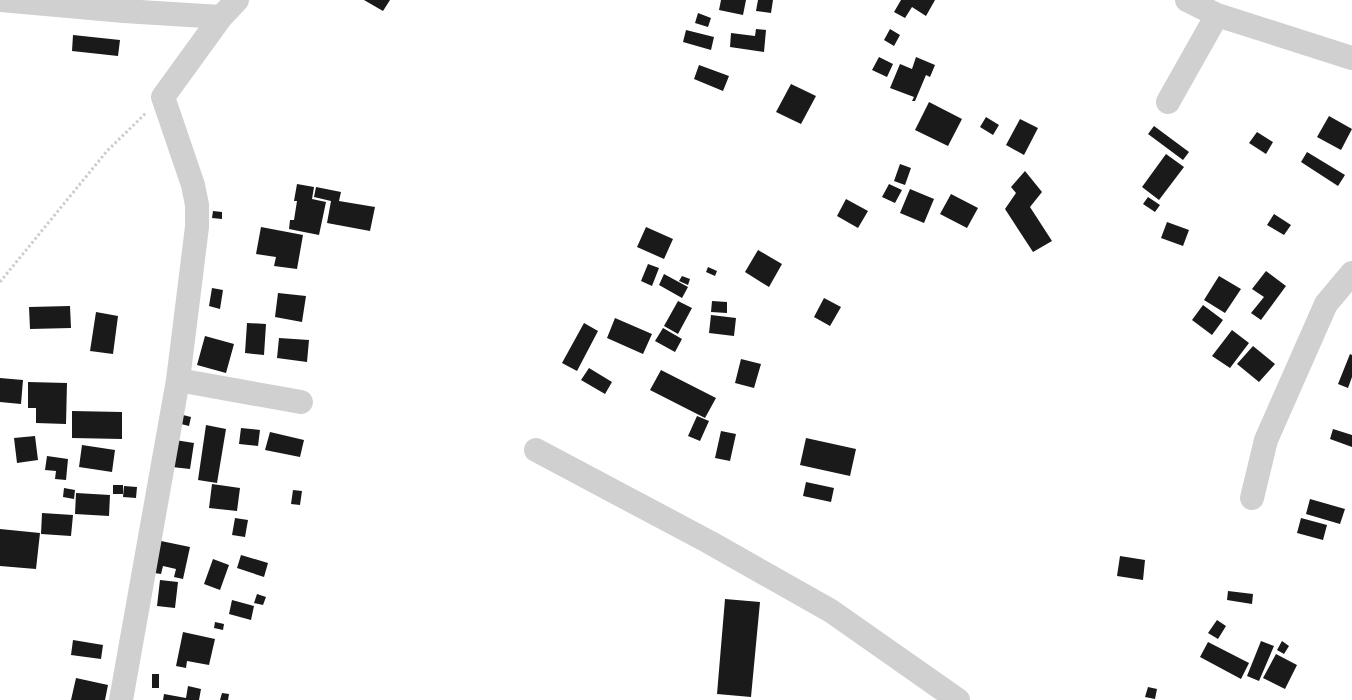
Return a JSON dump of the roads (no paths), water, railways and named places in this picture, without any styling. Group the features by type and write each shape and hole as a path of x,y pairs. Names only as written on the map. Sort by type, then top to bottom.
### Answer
{"street":[{"path":"0,0 124,11 229,8"},
{"path":"1187,0 1217,15 1352,58"},
{"path":"121,700 178,380 197,227 197,205 193,184 162,97 229,8"},
{"path":"1168,102 1217,15"},
{"path":"1252,498 1266,440 1326,304 1352,273"},
{"path":"178,380 301,402"},
{"path":"536,450 716,546 831,611 958,700"}]}
